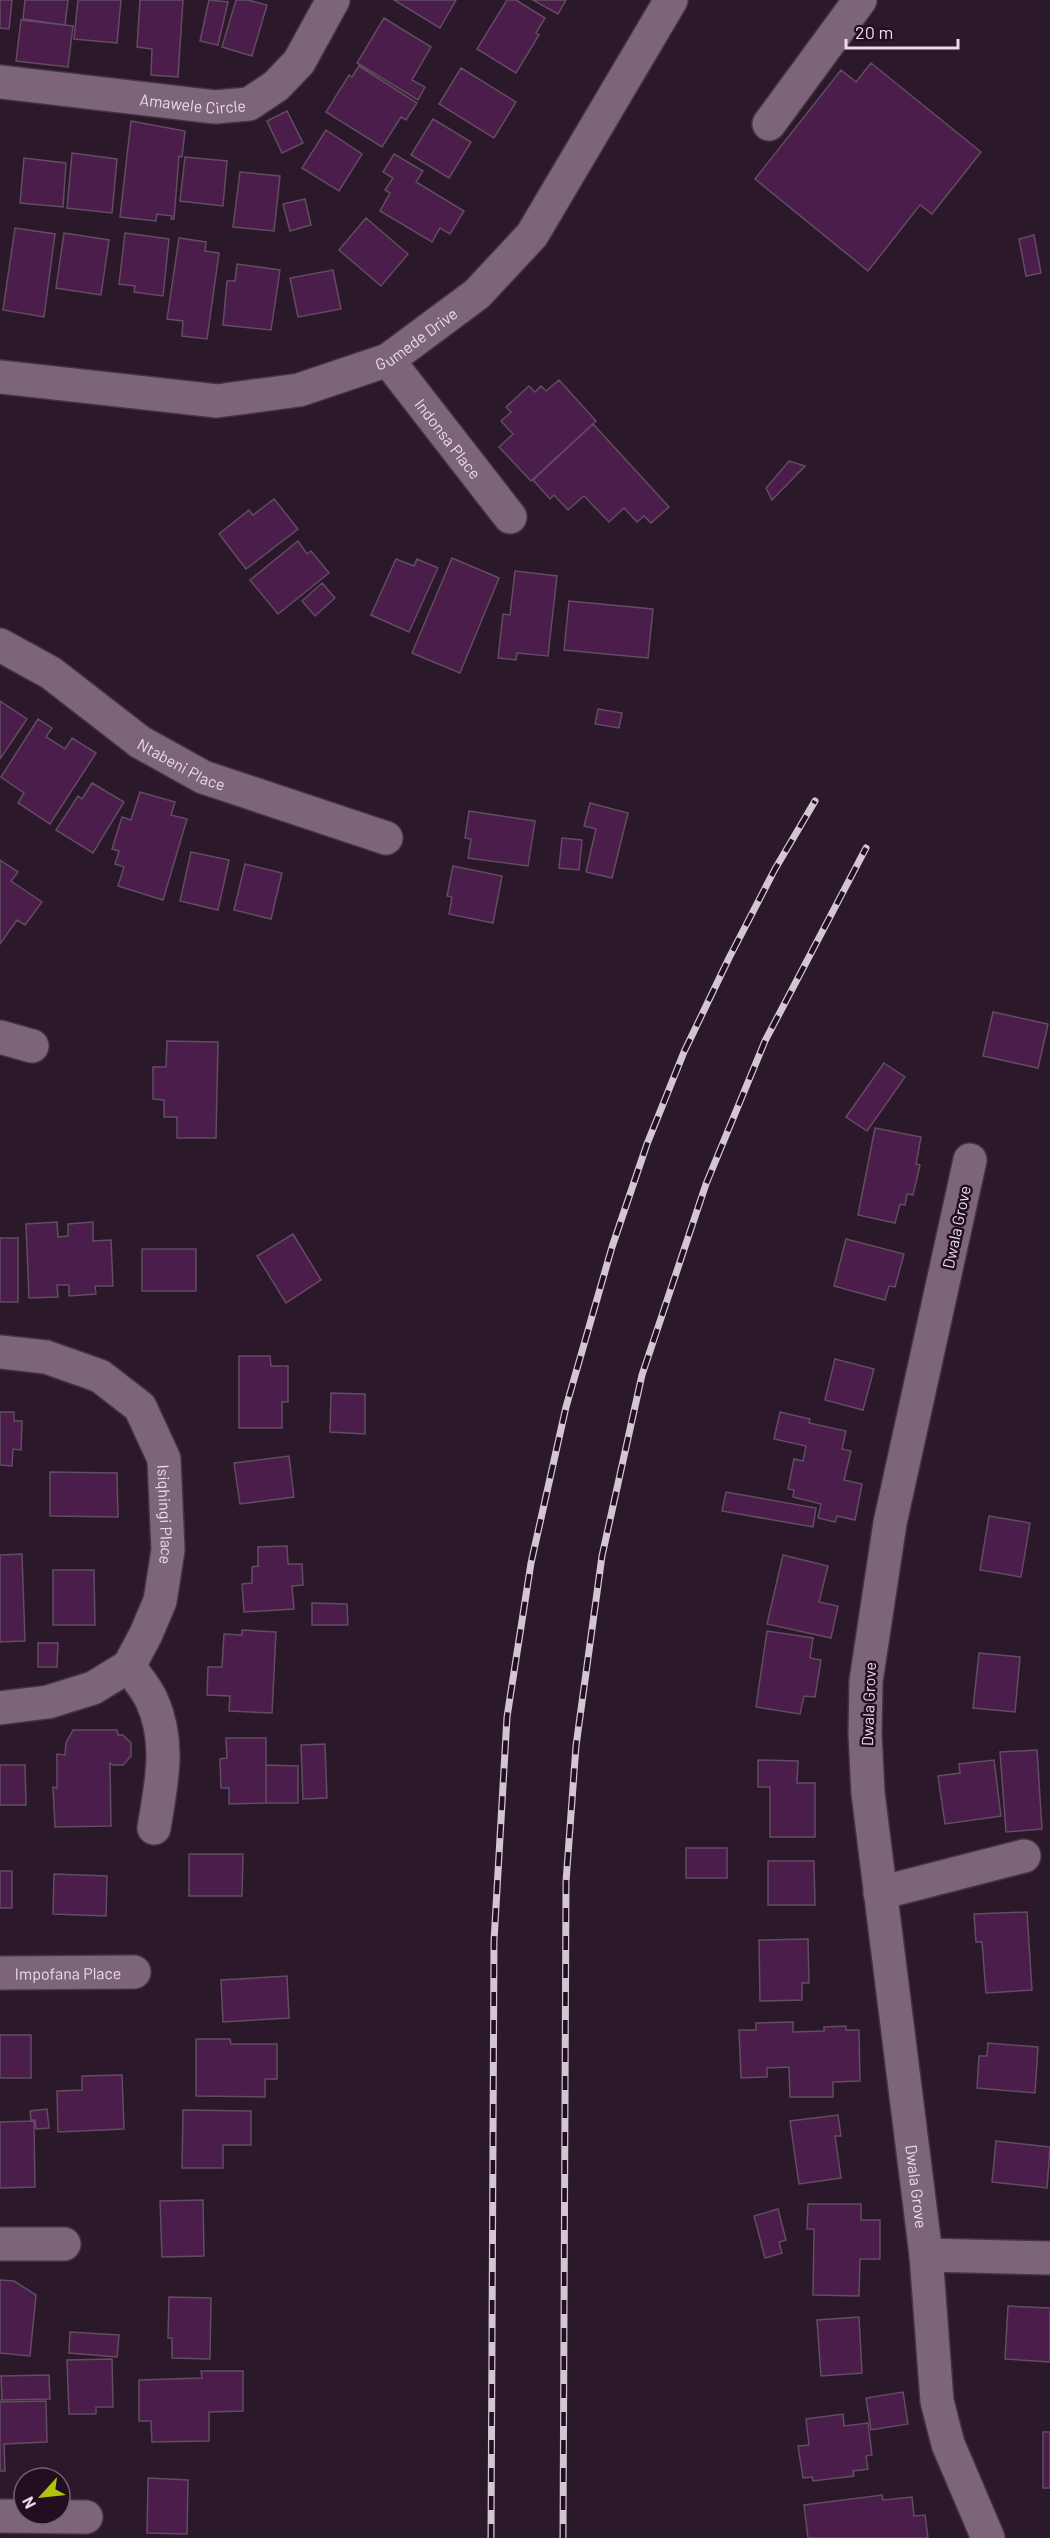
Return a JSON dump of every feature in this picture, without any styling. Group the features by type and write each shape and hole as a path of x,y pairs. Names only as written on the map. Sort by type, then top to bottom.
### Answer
{"street":[{"name":"Amawele Circle","path":"0,82 214,107 249,104 276,86 299,62 333,0"},
{"name":"Gumede Drive","path":"0,377 217,401 299,390 388,360 477,294 532,235 671,0"},
{"path":"769,124 860,0"},
{"name":"Indonsa Place","path":"388,360 510,517"},
{"name":"Ntabeni Place","path":"0,645 51,674 140,742 203,777 386,838"},
{"path":"0,1037 32,1046"},
{"name":"Dwala Grove","path":"970,1160 890,1523 866,1681 865,1734 868,1793 926,2255 937,2401 948,2444 988,2538"},
{"name":"Isiqhingi Place","path":"0,1352 46,1357 100,1376 140,1407 164,1459 168,1550 160,1601 129,1666"},
{"path":"0,1708 48,1702 93,1688 129,1666 152,1699 160,1726 165,1761 153,1828"},
{"path":"880,1893 1024,1856"},
{"name":"Impofana Place","path":"0,1973 134,1972"},
{"path":"0,2244 64,2244"},
{"path":"926,2255 1050,2258"},
{"path":"0,2516 86,2517"}],"building":[{"path":"0,0 12,0 9,29 0,28"},
{"path":"25,0 68,0 65,25 23,19"},
{"path":"78,0 121,0 117,43 74,39"},
{"path":"140,0 183,0 178,77 151,75 152,49 137,47"},
{"path":"209,0 228,2 218,45 200,41"},
{"path":"236,0 248,0 267,5 252,56 222,47"},
{"path":"394,0 456,0 440,28"},
{"path":"507,0 516,0 545,18 536,33 539,35 516,73 477,49"},
{"path":"533,0 566,0 558,14"},
{"path":"384,18 431,47 412,80 425,87 418,100 357,63"},
{"path":"21,20 73,26 68,67 16,61"},
{"path":"871,63 981,152 932,214 920,205 868,271 755,179 841,70 856,82"},
{"path":"359,66 417,103 406,120 401,117 382,147 326,112 349,75 352,77"},
{"path":"461,68 516,102 494,138 439,104"},
{"path":"287,111 303,143 282,153 267,121"},
{"path":"433,119 471,142 449,178 411,155"},
{"path":"131,121 185,131 182,157 179,156 174,219 171,219 172,216 157,214 156,221 120,217"},
{"path":"326,130 362,154 339,191 302,168"},
{"path":"72,153 117,159 112,213 67,208"},
{"path":"394,154 423,171 416,182 464,211 450,234 440,228 432,242 380,211 390,193 385,190 393,178 383,172"},
{"path":"185,157 227,161 223,206 180,201"},
{"path":"24,158 66,163 63,207 20,203"},
{"path":"240,172 280,176 274,231 233,227"},
{"path":"305,199 311,225 290,231 283,204"},
{"path":"366,218 408,254 381,286 339,250"},
{"path":"15,228 55,234 44,317 3,310"},
{"path":"64,233 109,240 101,295 56,288"},
{"path":"125,233 169,239 163,296 134,292 135,286 119,284"},
{"path":"1034,235 1041,273 1026,276 1019,239"},
{"path":"179,238 206,242 205,251 219,253 207,339 182,336 183,321 167,319"},
{"path":"237,264 280,270 271,330 223,325 227,281 235,281"},
{"path":"333,270 341,309 298,317 290,278"},
{"path":"559,380 596,421 531,481 499,447 513,434 501,421 511,412 506,407 529,386 535,392 541,386 546,391"},
{"path":"593,424 669,507 651,523 644,516 637,522 624,508 609,522 584,496 568,510 554,495 550,499 533,480"},
{"path":"789,461 805,466 772,500 766,488"},
{"path":"274,499 298,529 246,569 219,534 249,510 253,515"},
{"path":"298,541 307,554 311,551 329,573 278,614 250,580"},
{"path":"452,558 499,578 460,673 412,653"},
{"path":"396,559 414,566 417,559 438,568 409,632 371,615"},
{"path":"515,571 557,576 548,656 517,653 516,660 498,658 503,614 510,615"},
{"path":"322,583 335,598 315,616 302,601"},
{"path":"569,601 653,609 648,658 564,650"},
{"path":"0,701 27,719 0,759"},
{"path":"598,709 622,713 619,728 595,724"},
{"path":"38,719 52,728 46,737 65,749 72,738 96,753 50,824 18,803 24,793 1,777"},
{"path":"92,783 124,802 93,853 56,830 78,796 82,799"},
{"path":"140,792 175,802 171,815 187,819 163,900 118,886 124,867 115,864 119,851 112,849 122,817 131,820"},
{"path":"590,803 628,813 612,878 586,872 596,829 584,826"},
{"path":"469,811 535,821 528,866 468,858 471,839 465,838"},
{"path":"562,838 582,840 579,870 559,868"},
{"path":"191,852 229,860 218,910 180,901"},
{"path":"0,860 18,872 11,881 42,902 25,925 17,920 0,944"},
{"path":"245,864 282,873 271,919 234,910"},
{"path":"453,866 502,876 493,923 449,914 452,897 447,896"},
{"path":"993,1012 1048,1024 1038,1068 983,1056"},
{"path":"167,1041 218,1042 216,1138 177,1138 177,1117 164,1117 164,1100 153,1099 153,1067 166,1067"},
{"path":"884,1063 905,1077 867,1131 846,1117"},
{"path":"875,1128 921,1137 916,1164 920,1165 913,1195 907,1194 905,1205 900,1204 895,1223 858,1215"},
{"path":"57,1222 58,1237 68,1236 68,1224 93,1222 93,1241 111,1240 113,1286 95,1286 96,1294 69,1296 69,1285 57,1285 58,1297 29,1298 26,1224"},
{"path":"293,1234 321,1280 286,1303 257,1256"},
{"path":"0,1238 18,1238 18,1302 0,1302"},
{"path":"846,1239 904,1254 895,1287 889,1286 885,1300 834,1286"},
{"path":"142,1249 196,1249 196,1291 142,1291"},
{"path":"239,1356 270,1356 271,1366 288,1366 288,1402 282,1402 282,1428 239,1428"},
{"path":"835,1359 874,1369 863,1410 825,1400"},
{"path":"331,1393 365,1394 365,1434 330,1432"},
{"path":"0,1412 14,1412 14,1421 22,1421 21,1450 13,1449 12,1466 0,1465"},
{"path":"780,1412 810,1419 809,1423 846,1431 842,1449 851,1451 844,1480 862,1484 855,1520 837,1516 835,1522 818,1518 821,1504 793,1497 794,1490 788,1489 794,1459 803,1461 806,1446 774,1439"},
{"path":"289,1456 294,1497 240,1504 234,1463"},
{"path":"50,1472 117,1473 118,1517 50,1516"},
{"path":"726,1492 816,1508 813,1527 722,1511"},
{"path":"989,1516 1030,1523 1021,1577 980,1570"},
{"path":"287,1546 288,1564 302,1564 303,1585 292,1586 294,1609 244,1612 242,1584 252,1583 252,1567 258,1566 258,1547"},
{"path":"22,1554 25,1641 0,1642 0,1555"},
{"path":"783,1555 828,1566 819,1602 838,1606 831,1638 767,1624"},
{"path":"53,1570 94,1570 95,1625 53,1625"},
{"path":"312,1603 347,1604 348,1625 312,1625"},
{"path":"242,1630 276,1632 272,1713 229,1711 230,1696 207,1695 208,1667 222,1667 224,1634 242,1635"},
{"path":"767,1631 813,1638 810,1658 821,1660 815,1697 804,1696 800,1714 756,1707"},
{"path":"38,1643 58,1643 57,1667 38,1667"},
{"path":"979,1653 1020,1657 1015,1712 973,1708"},
{"path":"73,1730 117,1730 118,1735 123,1735 131,1743 131,1756 123,1765 110,1763 111,1826 55,1827 53,1787 57,1788 57,1754 65,1755 66,1743"},
{"path":"226,1738 266,1738 266,1803 229,1804 229,1788 221,1788 220,1759 227,1758"},
{"path":"325,1744 327,1798 303,1799 301,1745"},
{"path":"1037,1750 1042,1829 1006,1832 1000,1752"},
{"path":"758,1760 798,1761 797,1783 815,1783 815,1837 770,1837 770,1787 758,1787"},
{"path":"994,1760 1001,1816 945,1824 938,1776 960,1773 959,1764"},
{"path":"0,1765 25,1765 26,1805 0,1805"},
{"path":"266,1765 298,1766 298,1803 266,1803"},
{"path":"686,1848 727,1848 727,1878 686,1878"},
{"path":"189,1854 243,1854 242,1896 189,1896"},
{"path":"768,1861 814,1861 815,1905 768,1905"},
{"path":"0,1871 12,1871 12,1908 0,1908"},
{"path":"54,1874 107,1876 106,1916 53,1914"},
{"path":"1027,1912 1032,1990 986,1993 982,1942 976,1942 974,1914"},
{"path":"808,1939 809,1983 802,1983 802,2000 760,2001 759,1940"},
{"path":"287,1976 289,2018 223,2022 221,1980"},
{"path":"793,2022 793,2032 824,2031 824,2027 846,2026 846,2030 859,2030 860,2081 833,2082 833,2097 790,2097 789,2067 767,2068 767,2077 741,2078 739,2030 756,2030 756,2023"},
{"path":"0,2035 31,2035 31,2078 0,2078"},
{"path":"196,2039 230,2039 231,2044 277,2044 277,2079 265,2079 265,2097 196,2096"},
{"path":"988,2043 1038,2047 1035,2093 977,2088 979,2056 987,2056"},
{"path":"122,2075 124,2129 58,2132 57,2091 82,2090 82,2076"},
{"path":"47,2109 49,2128 36,2129 35,2120 31,2120 30,2111"},
{"path":"183,2110 251,2111 251,2145 223,2145 223,2168 182,2168"},
{"path":"838,2115 841,2136 835,2136 841,2178 799,2184 790,2121"},
{"path":"34,2121 35,2187 0,2188 0,2122"},
{"path":"996,2141 1050,2147 1047,2188 992,2182"},
{"path":"203,2200 204,2256 162,2257 160,2201"},
{"path":"808,2204 861,2204 861,2220 880,2220 880,2259 860,2259 859,2296 813,2295 814,2229 807,2229"},
{"path":"778,2209 786,2240 779,2242 782,2253 765,2258 754,2216"},
{"path":"0,2280 14,2281 36,2295 30,2356 0,2353"},
{"path":"169,2297 211,2298 210,2359 172,2358 172,2338 168,2338"},
{"path":"1008,2306 1050,2308 1050,2362 1005,2359"},
{"path":"859,2317 862,2373 821,2376 817,2320"},
{"path":"70,2332 119,2335 117,2357 69,2353"},
{"path":"112,2359 113,2407 96,2407 96,2414 69,2414 67,2360"},
{"path":"201,2371 243,2371 243,2411 209,2412 209,2441 152,2442 151,2421 139,2421 139,2380 202,2378"},
{"path":"49,2375 50,2399 2,2400 1,2376"},
{"path":"903,2392 908,2424 871,2430 866,2398"},
{"path":"46,2401 47,2442 4,2444 5,2471 0,2471 0,2402"},
{"path":"843,2414 844,2426 868,2423 872,2455 866,2456 868,2469 853,2471 854,2476 813,2481 812,2477 803,2478 798,2446 809,2445 806,2419"},
{"path":"1043,2432 1050,2432 1050,2488 1043,2488"},
{"path":"148,2478 188,2480 187,2534 147,2533"},
{"path":"882,2495 883,2500 912,2497 914,2516 925,2515 928,2538 808,2538 804,2505"}],"railway":[{"path":"491,2538 494,1941 507,1717 531,1563 566,1407 612,1247 647,1144 684,1052 729,958 775,869 815,801"},
{"path":"563,2538 566,1882 576,1746 602,1556 642,1375 706,1184 765,1041 866,848"}]}
